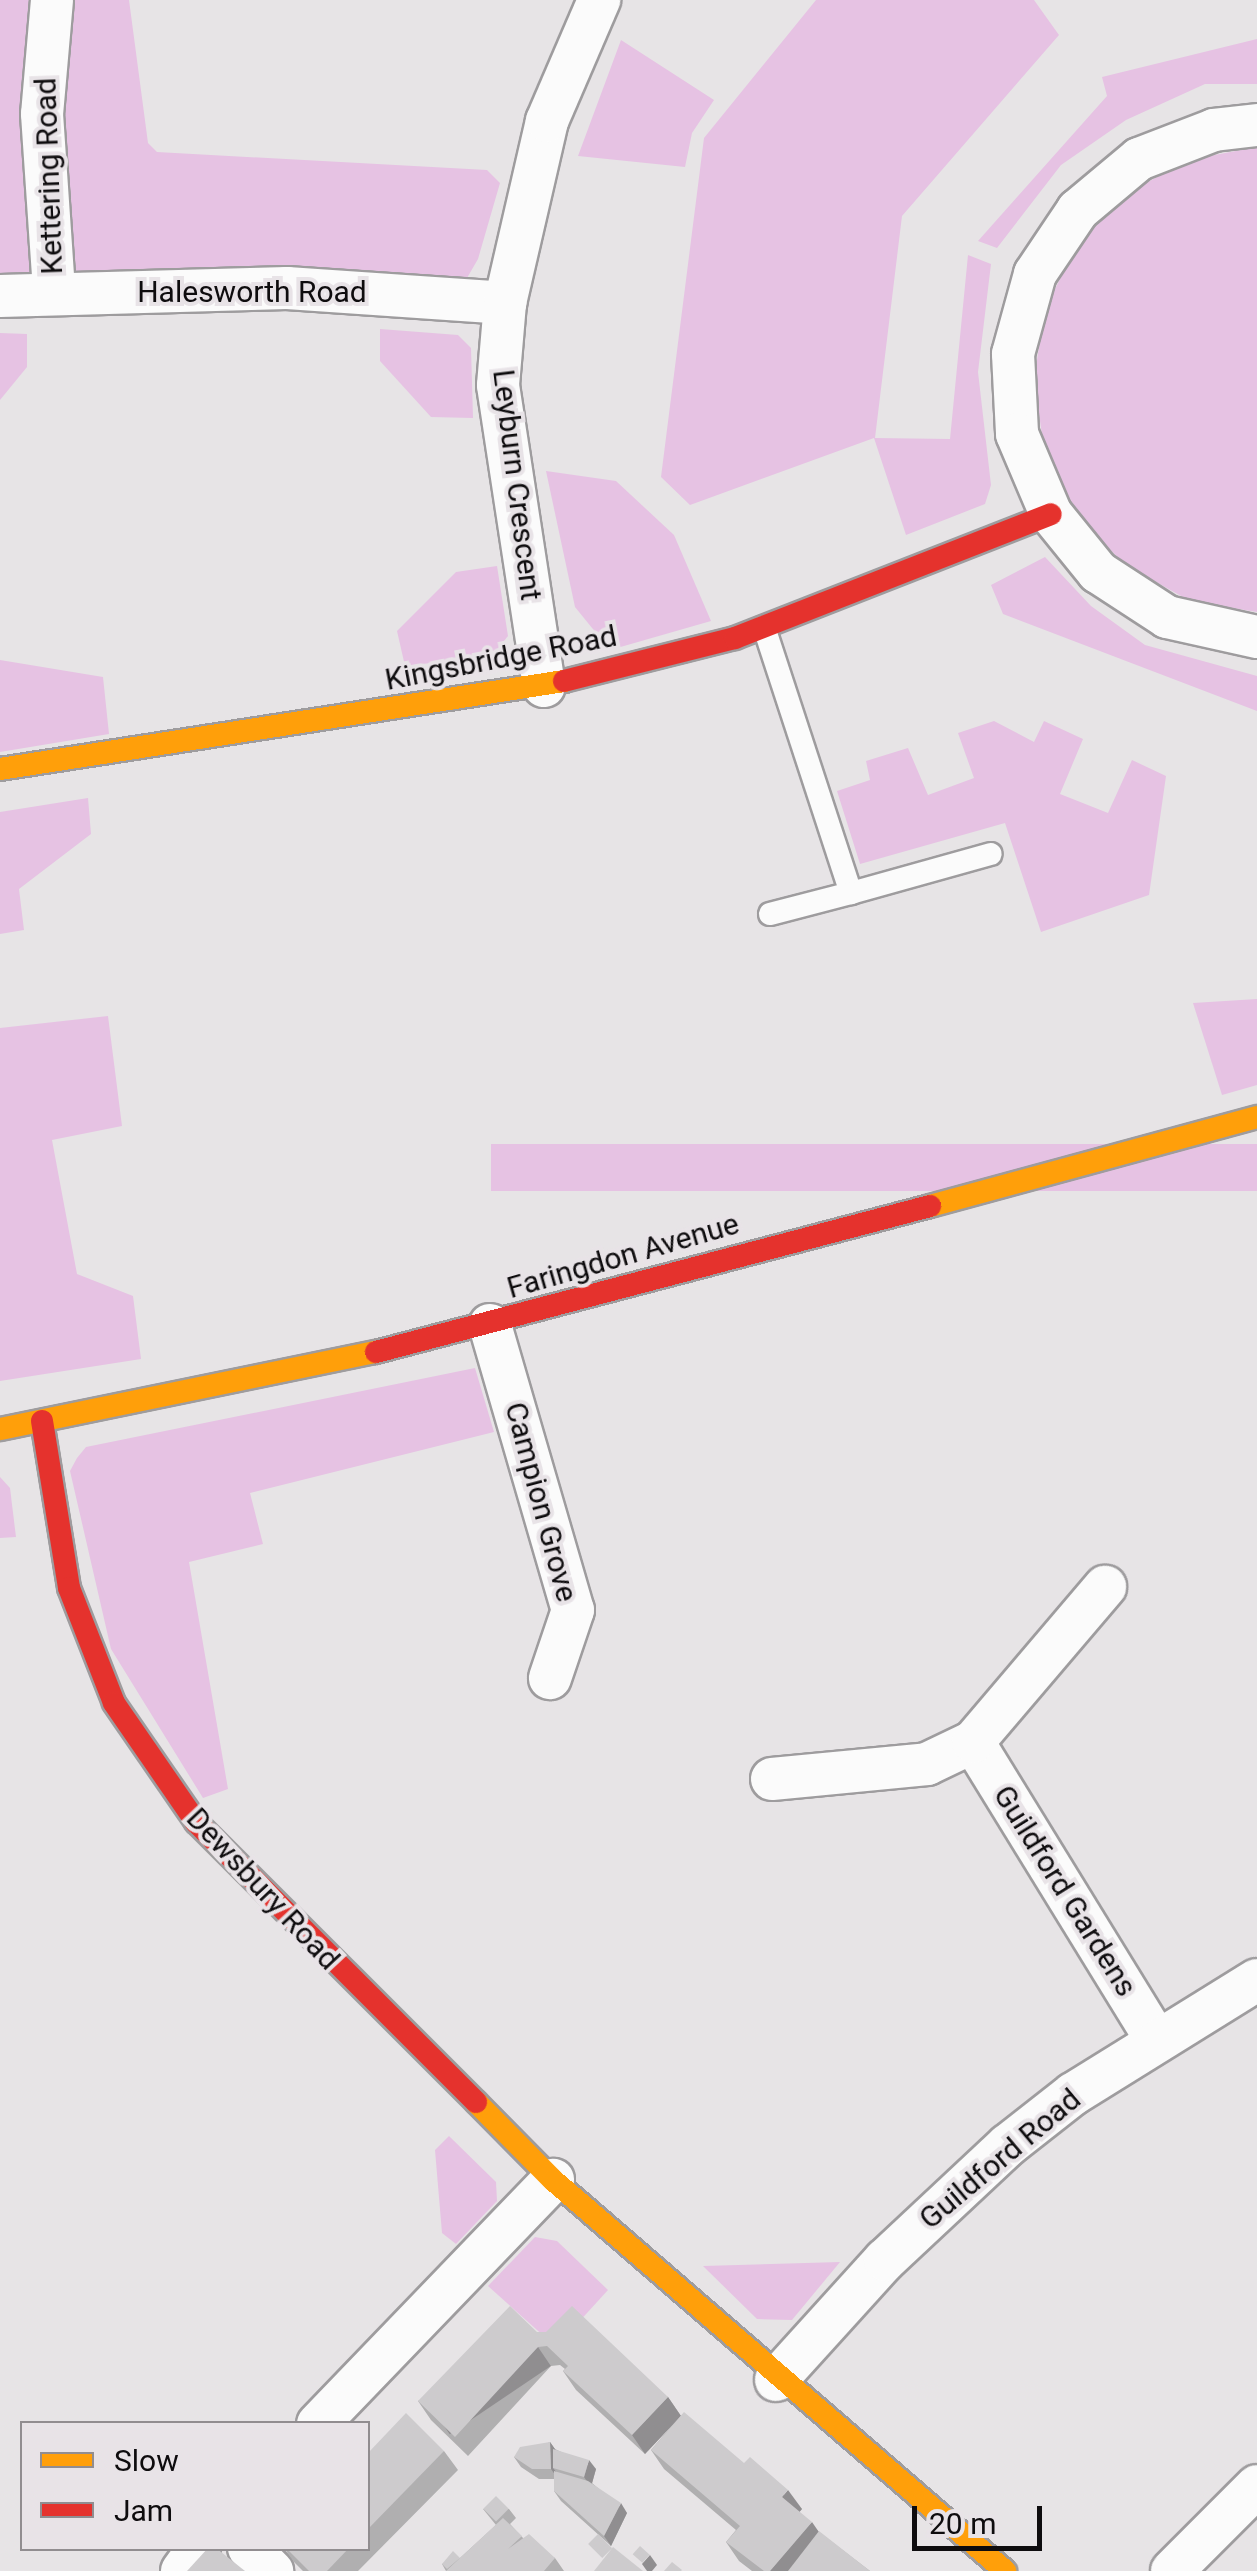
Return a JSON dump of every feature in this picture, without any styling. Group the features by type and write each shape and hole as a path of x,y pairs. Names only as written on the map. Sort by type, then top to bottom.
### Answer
{"street":[{"name":"Kettering Road","path":"52,0 42,114 54,292"},
{"name":"Leyburn Crescent","path":"544,686 498,385 504,303 547,121 600,0"},
{"path":"1257,125 1214,130 1139,159 1078,210 1035,274 1013,354 1018,434 1051,514 1098,572 1167,616 1257,636"},
{"name":"Halesworth Road","path":"0,296 287,288 504,303"},
{"name":"Kingsbridge Road","path":"0,769 544,686 764,627 1051,514"},
{"name":"Faringdon Avenue","path":"0,1430 490,1325 1257,1117"},
{"name":"Campion Grove","path":"490,1325 574,1610 550,1678"},
{"name":"Dewsbury Road","path":"42,1421 69,1588 114,1702 196,1822 554,2180 776,2380 1006,2571"},
{"path":"772,1779 927,1764 973,1742 1104,1588"},
{"name":"Guildford Gardens","path":"973,1742 1157,2041"},
{"name":"Guildford Road","path":"776,2380 939,2206 1073,2094 1257,1980"},
{"path":"321,2421 554,2180"},
{"path":"1172,2571 1257,2486"},
{"path":"252,2551 272,2571"}],"lane":[{"path":"764,627 851,893"},
{"path":"770,914 991,854"}],"shaded area":[{"path":"0,0 129,0 148,143 157,152 487,170 500,183 478,259 467,278 179,271 0,284"},
{"path":"816,0 1034,0 1059,35 902,216 875,438 950,439 968,255 991,264 978,372 991,485 985,504 906,535 874,438 690,505 661,477 704,138"},
{"path":"1257,39 1257,84 1205,84 1126,120 1061,165 997,248 978,241 1107,96 1102,77"},
{"path":"621,40 714,100 692,133 685,167 578,156"},
{"path":"1257,147 1257,612 1190,601 1124,564 1075,513 1044,449 1034,379 1045,309 1077,245 1126,194 1188,160"},
{"path":"380,329 458,335 471,348 473,418 431,417 380,361"},
{"path":"0,333 27,334 27,367 0,400"},
{"path":"546,471 616,481 674,535 711,621 610,650 575,607"},
{"path":"1045,557 1091,606 1145,645 1257,676 1257,711 1003,614 991,585"},
{"path":"497,566 508,636 492,656 405,666 397,631 456,572"},
{"path":"0,660 103,677 109,734 0,752"},
{"path":"994,721 1034,742 1044,721 1083,739 1060,794 1108,813 1132,760 1166,776 1149,895 1041,932 1005,823 860,864 837,791 870,780 866,761 908,748 928,795 974,778 958,733"},
{"path":"88,798 91,834 19,889 24,930 0,934 0,812"},
{"path":"1257,999 1257,1085 1222,1095 1193,1003"},
{"path":"108,1016 122,1126 52,1140 77,1274 133,1296 141,1359 0,1381 0,1028"},
{"path":"491,1144 1257,1144 1257,1191 491,1191"},
{"path":"475,1368 494,1432 250,1493 263,1544 189,1562 228,1789 203,1798 111,1649 70,1471 77,1458 86,1447"},
{"path":"0,1477 10,1488 16,1537 0,1538"},
{"path":"449,2136 496,2182 497,2201 456,2244 442,2233 435,2150"},
{"path":"535,2237 557,2241 608,2290 556,2347 488,2286"},
{"path":"840,2262 792,2320 757,2319 703,2266"}],"building":[{"path":"510,2306 537,2332 546,2332 572,2306 668,2397 632,2435 563,2371 568,2366 547,2346 538,2347 455,2437 418,2401"},
{"path":"684,2412 744,2463 750,2457 788,2490 782,2497 812,2522 770,2571 764,2571 726,2542 740,2526 651,2450"},
{"path":"406,2413 444,2451 370,2527 370,2451"},
{"path":"550,2442 551,2469 532,2469 514,2457 520,2447"},
{"path":"553,2449 589,2460 584,2477 553,2468"},
{"path":"554,2471 588,2481 621,2503 604,2536 554,2491"},
{"path":"496,2496 509,2509 496,2521 483,2509"},
{"path":"503,2518 522,2536 508,2549 529,2534 555,2558 544,2571 446,2571"},
{"path":"819,2531 870,2571 788,2571"},
{"path":"598,2534 612,2548 602,2558 588,2544"},
{"path":"640,2546 650,2555 642,2563 633,2554"},
{"path":"613,2547 643,2571 594,2571"},
{"path":"205,2551 220,2551 245,2571 187,2571"},
{"path":"289,2551 346,2551 327,2571 309,2571"},
{"path":"453,2551 460,2558 447,2569 442,2564"},
{"path":"672,2562 682,2570 664,2571"}],"traffic: slow":[{"path":"0,769 564,681"},
{"path":"930,1206 1257,1117"},
{"path":"0,1429 376,1352"},
{"path":"476,2102 553,2180 1005,2571"}],"traffic: jam":[{"path":"564,681 735,638 1051,514"},
{"path":"376,1352 930,1206"},
{"path":"42,1421 69,1588 114,1703 196,1822 476,2102"}]}
